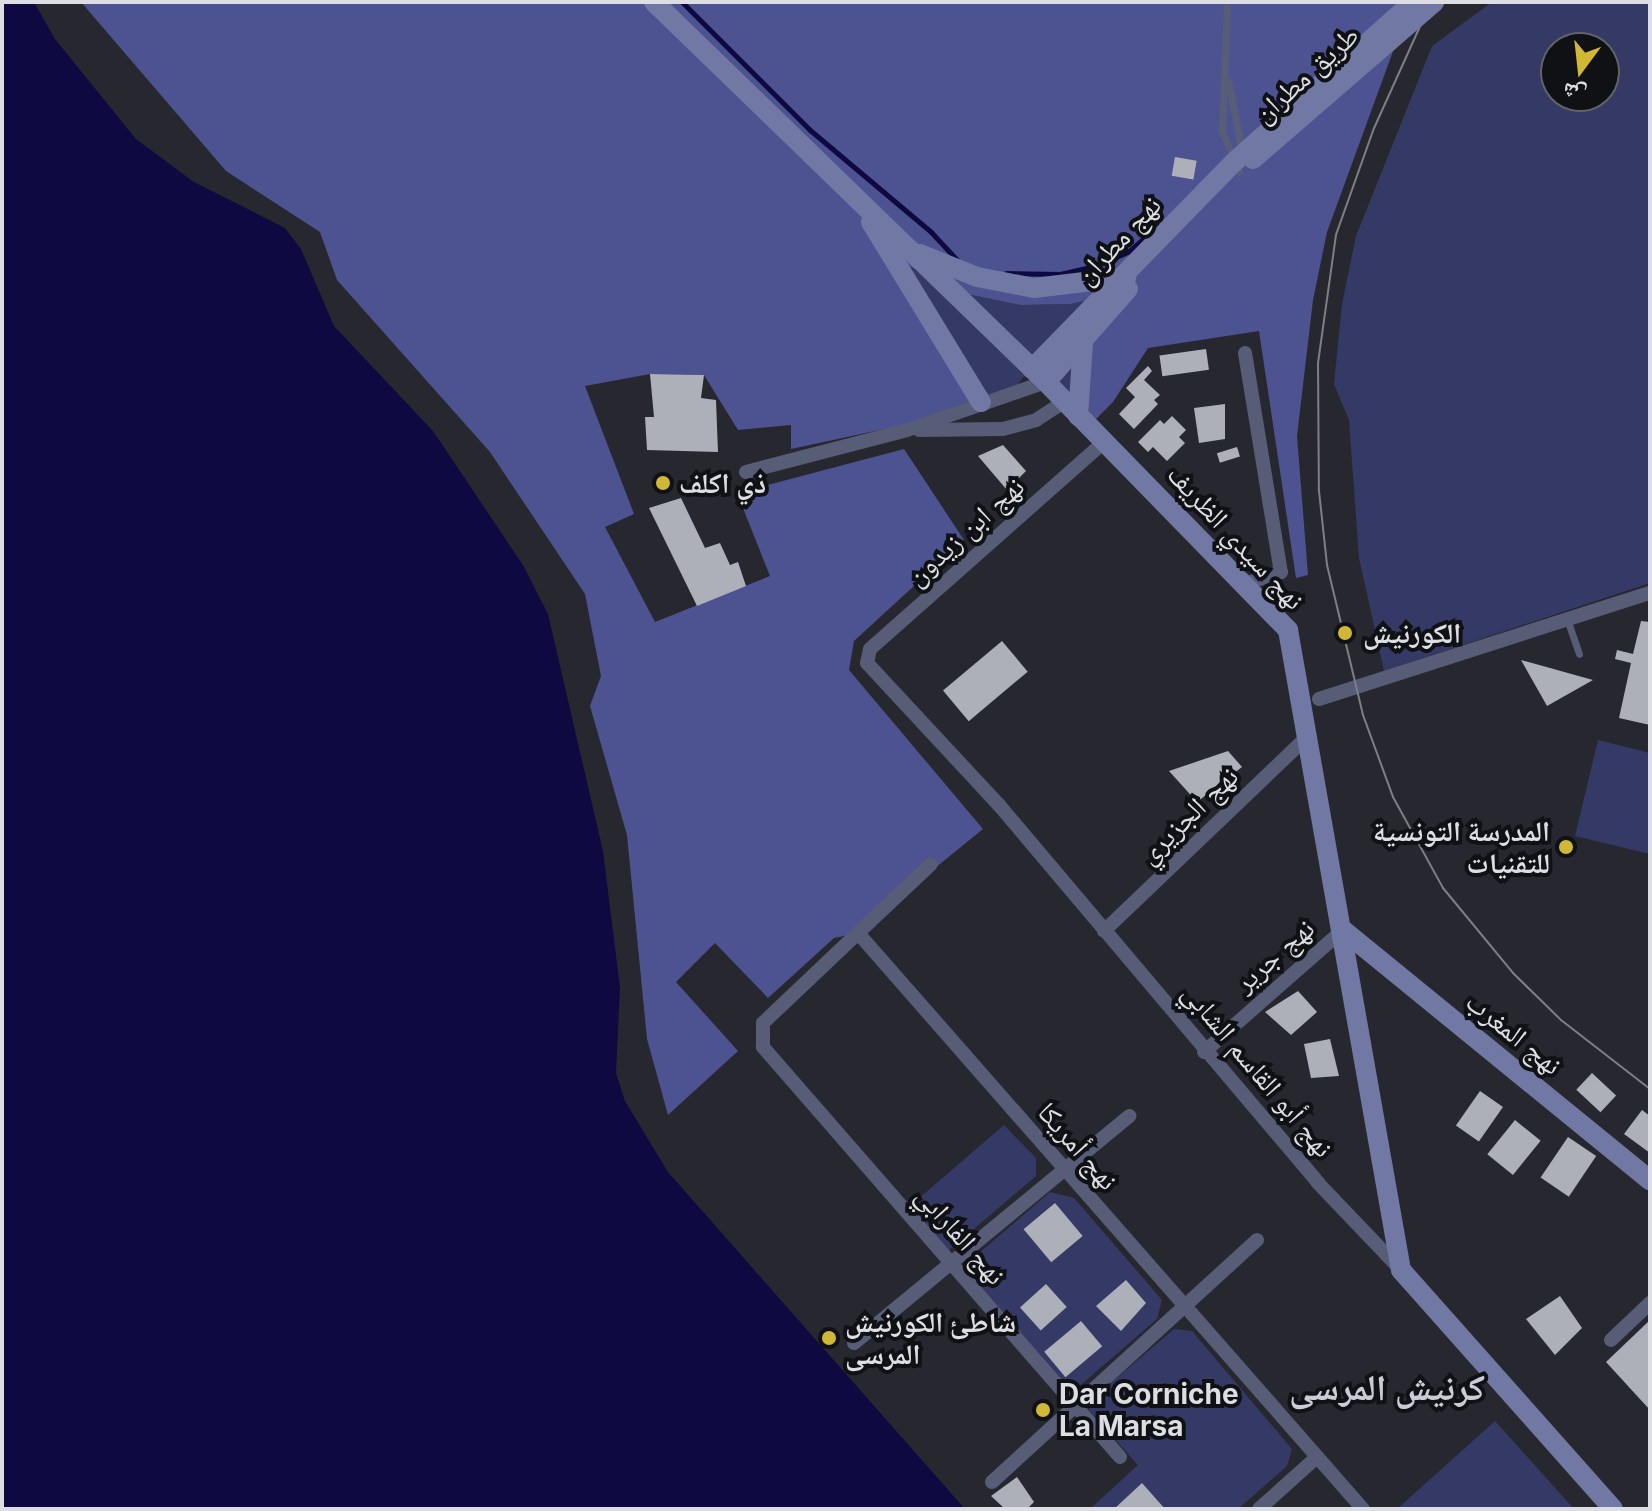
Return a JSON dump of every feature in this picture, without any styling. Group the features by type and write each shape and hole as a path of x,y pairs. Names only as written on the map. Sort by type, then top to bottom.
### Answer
{"street":[{"name":"نهج سيدي الظريف","path":"654,2 1248,583 1288,630 1401,1270"},
{"path":"1244,160 1413,2"},
{"name":"طريق مطران","path":"1244,160 1434,2"},
{"name":"نهج مطران","path":"1039,376 1126,277 1244,160"},
{"name":"نهج مطران","path":"1039,376 1083,342 1244,160"},
{"path":"863,208 981,402"},
{"path":"909,249 1005,284 1034,288 1126,277"},
{"path":"907,430 1003,429 1072,409 1083,342"},
{"path":"1245,353 1281,572 1248,583"},
{"path":"746,472 907,430 1039,376"},
{"name":"نهج ابن زيدون","path":"867,663 870,649 1104,442"},
{"path":"1319,699 1650,593"},
{"name":"نهج أبو القاسم الشابي","path":"867,663 999,805 1204,1052 1613,1509"},
{"name":"نهج الجزيري","path":"1104,931 1307,737"},
{"path":"858,933 931,864"},
{"name":"نهج جرير","path":"1204,1052 1343,930"},
{"name":"نهج المغرب","path":"1343,930 1650,1180"},
{"name":"نهج الفارابي","path":"858,933 763,1023 763,1047 1120,1457"},
{"name":"نهج أمريكا","path":"858,933 1363,1509"},
{"path":"854,1343 1129,1116"},
{"path":"992,1482 1257,1240"},
{"path":"1611,1340 1650,1303"},
{"path":"1259,1509 1317,1457"}],"lane":[{"path":"1227,2 1222,131 1244,160"},
{"path":"1226,70 1244,160"},
{"path":"1567,619 1579,654"}],"shaded area":[{"path":"2,2 34,2 55,39 136,139 194,182 285,228 301,249 334,326 433,431 523,565 548,614 603,851 620,987 616,1073 625,1101 668,1172 965,1509 2,1509"},
{"path":"81,2 1411,2 1327,232 1313,300 1297,436 1308,575 1296,578 1259,331 1148,348 1113,402 1094,421 1076,387 1078,359 1114,294 1071,304 1021,305 962,293 905,264 975,383 989,394 903,425 791,449 791,425 738,430 704,375 650,374 585,386 634,514 605,527 655,622 770,576 737,493 904,449 964,540 854,641 849,670 983,829 854,934 834,938 768,998 715,943 676,982 738,1051 668,1115 647,1039 627,835 590,706 601,676 585,594 490,452 337,280 320,232 226,171"},
{"path":"1492,2 1650,2 1650,583 1384,671 1359,558 1349,420 1334,384 1342,304 1356,236 1432,46"},
{"path":"904,264 962,293 1021,305 1071,304 1114,294 1094,421 1035,362 1012,392 989,394 975,383"},
{"path":"1598,740 1650,753 1650,854 1575,836"},
{"path":"1004,1125 1036,1158 1036,1176 948,1251 910,1206"},
{"path":"1050,1192 1074,1198 1162,1300 1157,1319 1076,1389 1063,1388 969,1277 971,1260"},
{"path":"1174,1329 1192,1331 1292,1449 1287,1466 1238,1509 1090,1509 1138,1465 1089,1410 1091,1400"},
{"path":"1495,1421 1574,1509 1397,1509 1465,1448"}],"building":[{"path":"1175,157 1197,161 1193,180 1172,176"},
{"path":"1206,349 1209,370 1162,376 1159,356"},
{"path":"1148,366 1152,371 1144,380 1160,395 1154,400 1158,404 1134,429 1119,414 1135,397 1126,388"},
{"path":"650,374 704,375 701,398 716,400 718,452 647,450 645,417 654,417"},
{"path":"1225,404 1225,439 1199,443 1194,408"},
{"path":"1172,416 1186,430 1179,437 1185,443 1167,461 1153,447 1148,452 1138,442 1160,420 1164,424"},
{"path":"1003,445 1026,471 1007,490 978,456"},
{"path":"1237,447 1240,457 1220,463 1217,453"},
{"path":"681,498 705,548 720,543 730,565 738,562 746,586 697,606 649,508"},
{"path":"1641,621 1650,622 1650,725 1619,718 1631,663 1615,659 1617,650 1633,654"},
{"path":"1002,641 1028,672 969,721 943,690"},
{"path":"1521,660 1593,680 1547,706"},
{"path":"1228,751 1242,767 1197,802 1169,771"},
{"path":"1298,991 1317,1012 1291,1035 1265,1012"},
{"path":"1330,1039 1339,1076 1311,1078 1304,1044"},
{"path":"1592,1073 1616,1096 1600,1112 1576,1090"},
{"path":"1480,1091 1503,1107 1479,1141 1456,1125"},
{"path":"1642,1110 1650,1116 1650,1153 1624,1134"},
{"path":"1515,1120 1541,1141 1513,1175 1487,1154"},
{"path":"1568,1137 1596,1156 1569,1197 1541,1178"},
{"path":"1055,1203 1083,1236 1051,1262 1024,1229"},
{"path":"1126,1280 1146,1303 1121,1331 1096,1306"},
{"path":"1046,1284 1067,1307 1041,1330 1020,1307"},
{"path":"1560,1296 1582,1328 1555,1355 1526,1319"},
{"path":"1650,1320 1650,1410 1606,1362"},
{"path":"1081,1321 1102,1346 1065,1377 1044,1352"},
{"path":"1017,1477 1034,1502 1027,1509 1005,1509 991,1496"},
{"path":"1142,1483 1165,1509 1114,1509"}],"waterway":[{"path":"682,2 810,130 931,232 958,261"},
{"path":"1006,273 1060,274 1096,266 1128,252 1158,226"}],"tram line":[{"path":"1431,2 1374,128 1336,235 1318,363 1319,491 1327,565 1363,715 1393,797 1443,888 1513,973 1561,1020 1650,1089"}],"place":[{"name":"ذي اكلف","path":"663,483"},
{"name":"الكورنيش","path":"1345,633"},
{"name":"المدرسة التونسية للتقنيات","path":"1566,847"},
{"name":"شاطئ الكورنيش المرسى","path":"829,1338"},
{"name":"Dar Corniche La Marsa","path":"1043,1410"}],"district":[{"name":"كرنيش المرسى","path":"1387,1388"}]}
